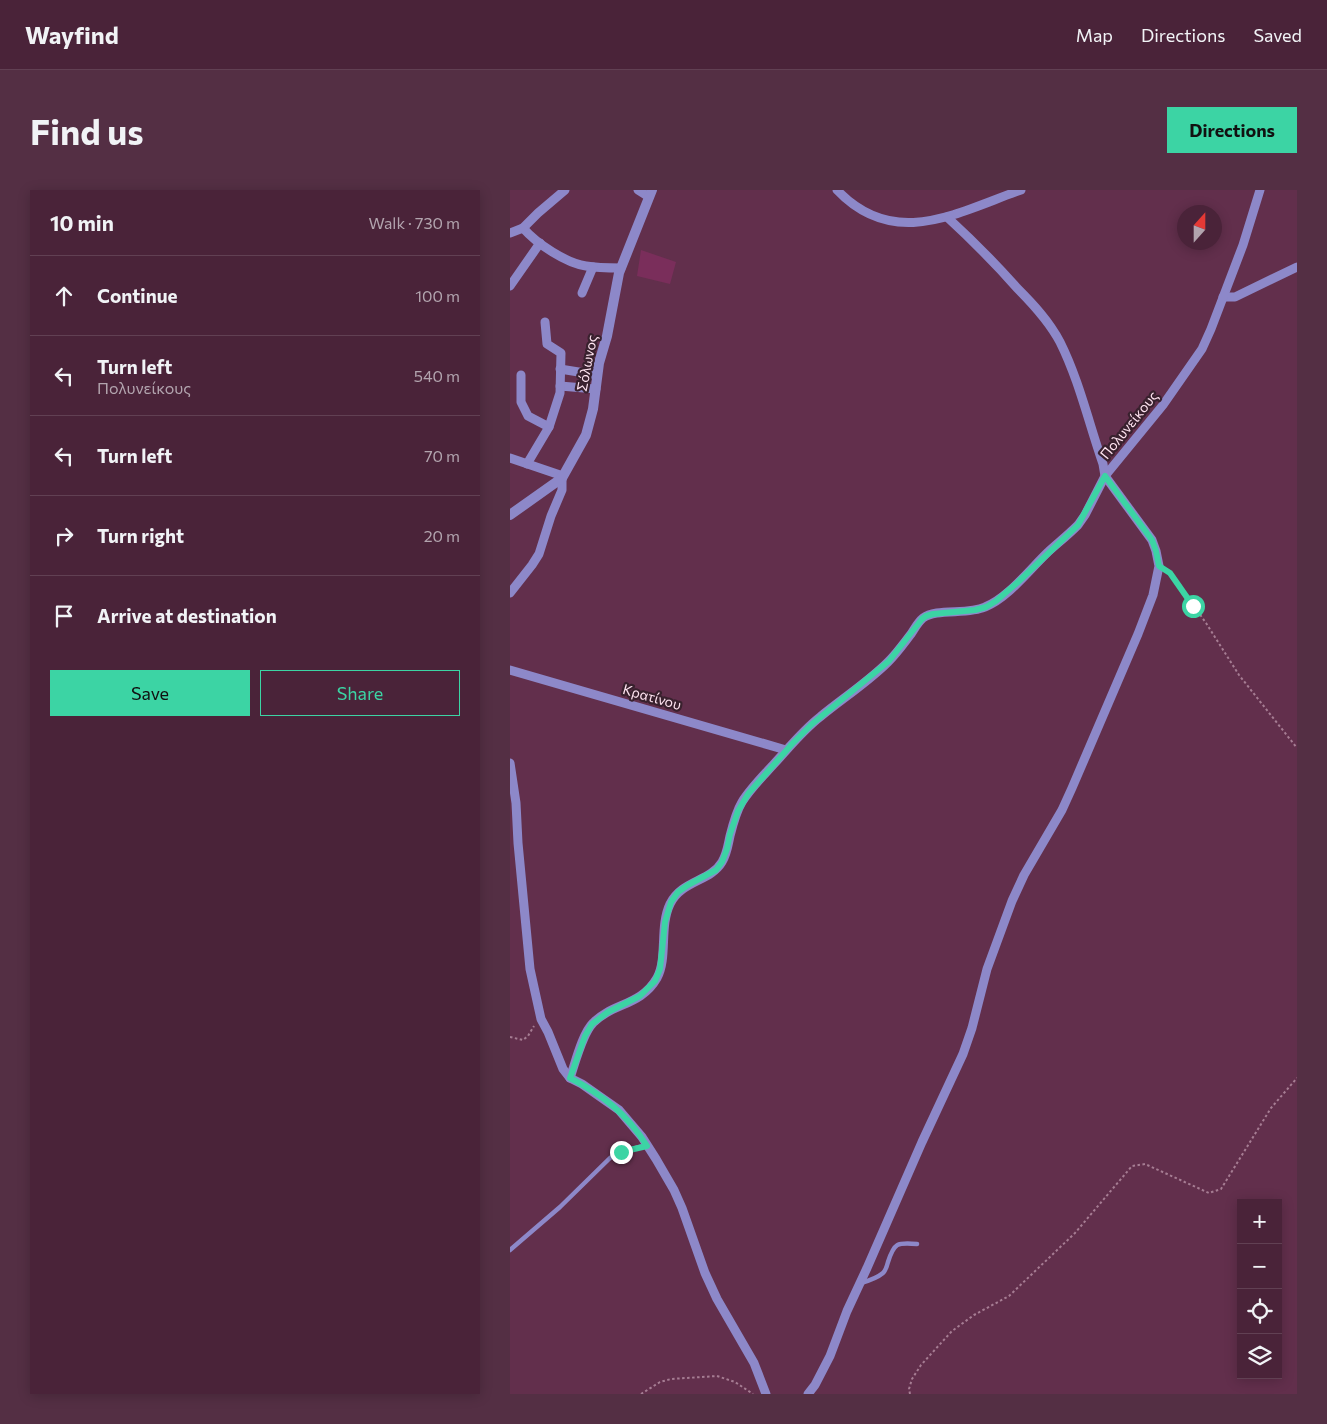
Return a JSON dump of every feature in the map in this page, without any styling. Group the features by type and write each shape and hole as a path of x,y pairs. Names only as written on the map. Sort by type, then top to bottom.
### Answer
{"street":[{"path":"510,233 523,228 565,190"},
{"path":"638,190 651,194"},
{"path":"837,190 842,196 866,213 892,222 915,223 947,217 1021,190"},
{"name":"Πολυνείκους","path":"570,1078 585,1036 592,1024 608,1012 640,996 655,981 660,969 665,922 671,902 678,892 716,870 722,862 730,834 743,801 786,750 812,724 889,661 922,619 933,614 975,610 986,607 1003,595 1078,525 1105,476 1163,406 1191,366 1206,340 1250,224 1260,190"},
{"name":"Σόλωνος","path":"510,515 563,477 586,435 593,409 597,375 621,268 651,194"},
{"path":"808,1394 827,1363 847,1311 963,1054 988,969 1012,901 1024,875 1062,810 1082,767 1141,626 1152,595 1159,566 1152,540 1105,476 1104,464 1070,366 1054,331 1037,309 991,259 947,217"},
{"path":"523,228 540,243 572,262 593,267 621,268"},
{"path":"510,286 540,243"},
{"path":"582,293 593,267"},
{"path":"1223,297 1236,297 1297,267"},
{"path":"527,464 548,427 560,393 560,354 547,344 545,322"},
{"path":"560,369 597,375"},
{"path":"521,375 521,402 528,416 548,427"},
{"path":"560,386 596,389"},
{"path":"510,458 563,477 562,490 538,554 532,565 510,593"},
{"name":"Κρατίνου","path":"510,670 786,750"},
{"path":"510,763 516,803 530,969 541,1019 563,1069 570,1078 582,1084 619,1110 634,1127 674,1190 709,1282 725,1315 754,1363 766,1394"}],"lane":[{"path":"510,1250 610,1158 621,1152 647,1146"},
{"path":"860,1283 885,1271 894,1248 900,1244 917,1244"}],"path":[{"path":"1159,566 1174,578 1206,623 1239,675 1297,748"},
{"path":"510,1037 523,1040 541,1019"},
{"path":"910,1394 909,1388 912,1379 952,1331 974,1315 1008,1296 1075,1234 1132,1166 1145,1164 1209,1193 1221,1189 1271,1108 1297,1078"},
{"path":"641,1394 660,1382 671,1379 717,1376 735,1382 753,1394"}],"shaded area":[{"path":"641,250 676,262 670,284 637,276"}],"route":[{"path":"621,1152 647,1146 642,1137 619,1110 582,1084 570,1078 582,1043 590,1027 594,1021 608,1012 640,996 655,981 662,960 663,932 671,902 678,892 716,870 722,862 738,811 748,794 812,724 889,661 922,619 933,614 975,610 986,607 996,601 1078,525 1105,476 1152,540 1159,566 1170,573 1193,606"}]}
